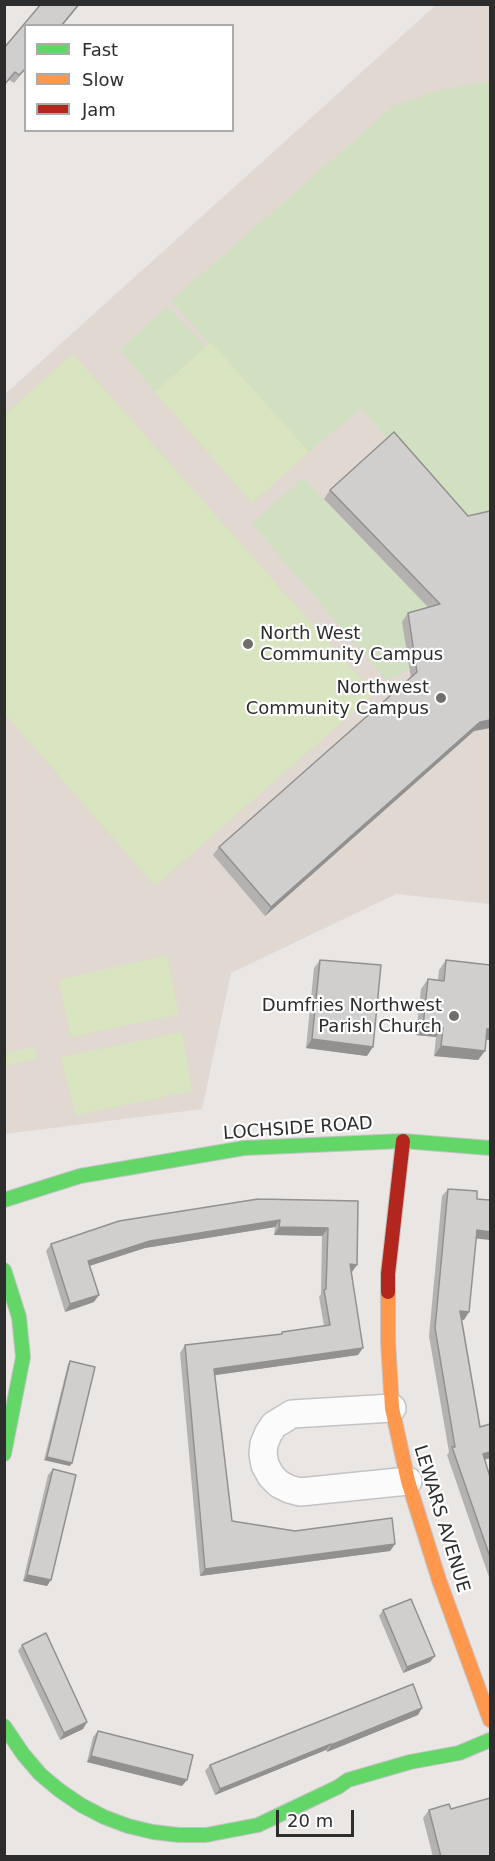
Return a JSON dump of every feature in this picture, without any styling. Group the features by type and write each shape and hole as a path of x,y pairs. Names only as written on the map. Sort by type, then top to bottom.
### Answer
{"street":[{"name":"LOCHSIDE ROAD","path":"4,1200 80,1176 244,1148 403,1141 490,1148"},
{"name":"LEWARS AVENUE","path":"403,1141 388,1274 388,1341 392,1408 408,1481 439,1580 490,1720"},
{"path":"4,1270 19,1317 23,1357 4,1454"},
{"path":"392,1408 292,1414 274,1425 268,1434 263,1454 265,1465 279,1484 300,1492 408,1481"},
{"path":"4,1726 23,1754 40,1773 81,1805 128,1826 179,1835 206,1835 258,1824 320,1796 348,1780 410,1762 459,1753 490,1740"}],"shaded area":[{"name":"North West Community Campus","path":"436,5 490,5 490,904 396,894 231,973 202,1109 5,1134 4,395"}],"green space":[{"path":"490,81 490,518 461,525 361,408 309,452 171,301 394,106 444,89"},
{"path":"167,307 206,347 155,392 120,349"},
{"path":"211,342 309,452 252,503 155,392"},
{"path":"73,354 374,694 155,886 5,714 5,414"},
{"path":"303,478 431,610 402,622 410,669 387,680 252,524"},
{"path":"167,955 179,1014 71,1037 58,980"},
{"path":"182,1032 192,1091 76,1115 60,1057"},
{"path":"34,1047 37,1058 6,1066 5,1053"}],"building":[{"path":"41,4 79,4 63,24 24,24"},
{"path":"24,24 24,70 19,75 15,72 4,85 4,48"},
{"name":"Northwest Community Campus","path":"394,432 468,516 490,511 490,720 480,722 271,907 219,847 417,672 408,613 440,604 330,490"},
{"path":"320,960 381,965 373,1047 312,1039"},
{"name":"Dumfries Northwest Parish Church","path":"446,960 490,965 490,1029 487,1029 485,1051 441,1046 443,1028 423,1026 428,979 444,981"},
{"path":"448,1189 477,1191 477,1199 490,1200 490,1232 477,1230 469,1312 460,1311 480,1427 490,1424 490,1452 483,1454 490,1477 490,1557 452,1447 455,1447 435,1328"},
{"path":"258,1199 358,1201 357,1265 350,1264 363,1348 214,1369 232,1521 295,1531 392,1518 395,1544 205,1569 185,1345 282,1334 282,1332 330,1325 324,1290 326,1289 328,1228 279,1227 280,1220 150,1241 88,1261 99,1295 70,1304 51,1244 119,1221"},
{"path":"70,1361 95,1367 72,1463 47,1457"},
{"path":"53,1469 76,1475 51,1580 27,1575"},
{"path":"411,1599 435,1656 407,1667 383,1610"},
{"path":"46,1633 87,1722 64,1733 22,1645"},
{"path":"413,1684 422,1708 220,1789 210,1765"},
{"path":"98,1731 193,1755 187,1780 91,1756"},
{"path":"490,1798 490,1857 441,1857 429,1810 449,1804 451,1809"}],"traffic: fast":[{"path":"4,1200 80,1176 244,1148 403,1141 490,1148"},
{"path":"4,1270 19,1317 23,1357 4,1454"},
{"path":"4,1726 40,1774 81,1805 128,1826 179,1835 206,1835 258,1825 348,1780 410,1762 459,1753 490,1740"}],"traffic: slow":[{"path":"388,1292 392,1408 408,1481 439,1580 490,1720"}],"traffic: jam":[{"path":"388,1292 403,1141"}],"place":[{"name":"North West Community Campus","path":"248,644"},
{"name":"Northwest Community Campus","path":"441,698"},
{"name":"Dumfries Northwest Parish Church","path":"454,1016"}]}
